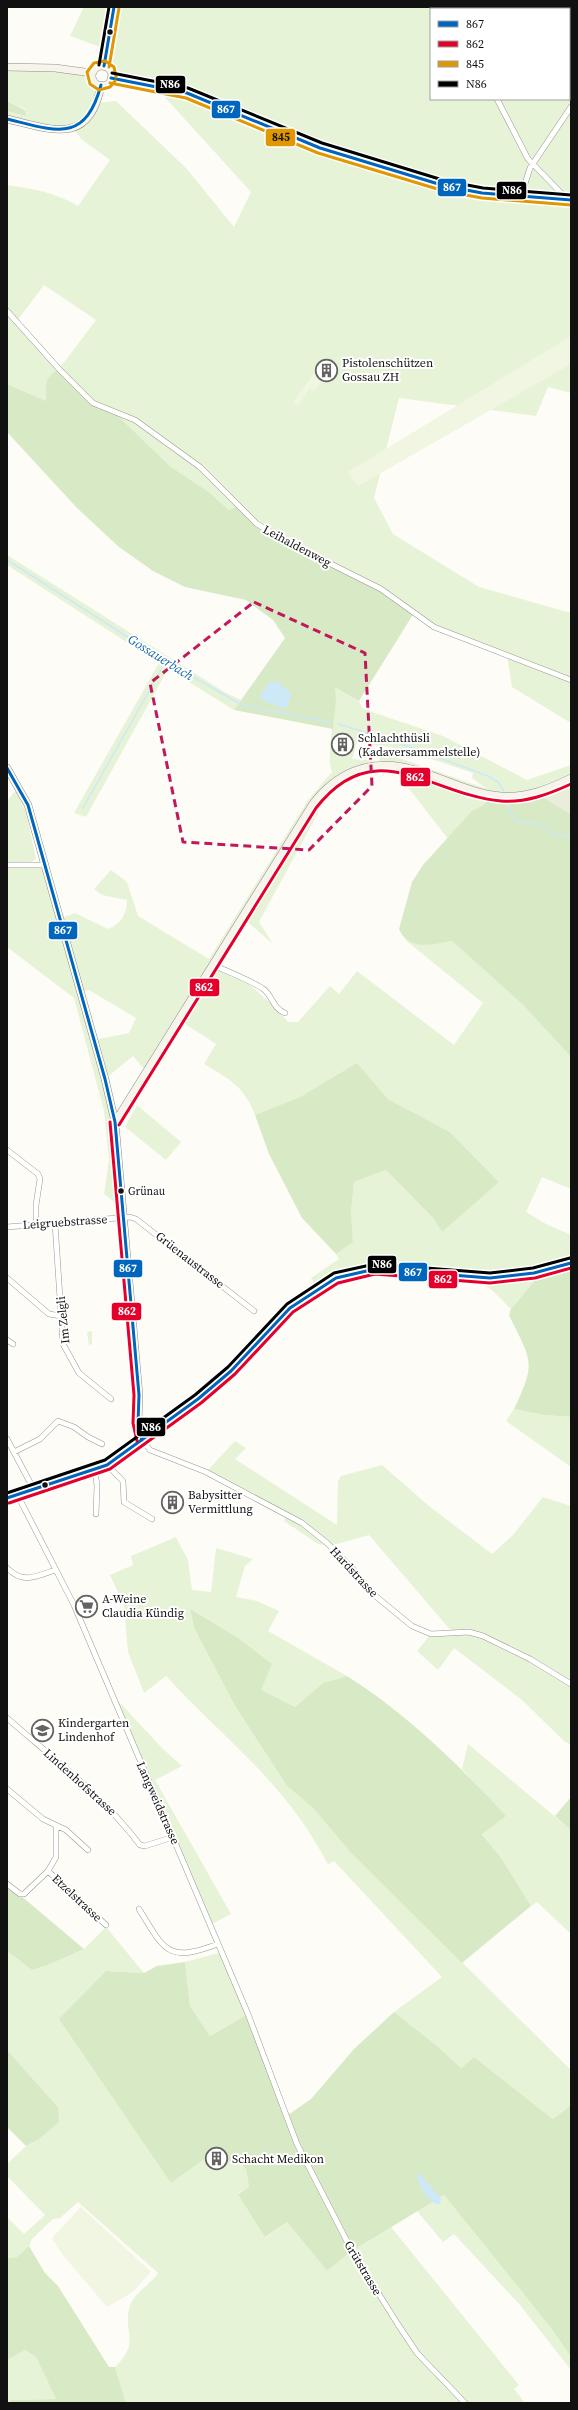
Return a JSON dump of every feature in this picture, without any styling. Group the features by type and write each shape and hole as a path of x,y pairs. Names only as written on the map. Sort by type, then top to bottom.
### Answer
{"main road":[{"path":"104,66 114,7"},
{"path":"104,66 110,70 111,78 106,84 100,85 92,79 92,73 96,68 104,66"},
{"path":"7,67 55,68 92,73"},
{"path":"111,78 187,93 320,148 413,177 463,190 569,200"},
{"path":"7,119 56,130 73,128 89,115 100,85"},
{"path":"115,1122 317,798 343,776 372,766 405,766 481,792 515,796 541,791 571,778"},
{"path":"7,768 28,805 105,1079 115,1122 122,1218 139,1395 138,1423 142,1440"},
{"path":"7,1498 33,1488 95,1470 107,1465 142,1440 230,1371 290,1308 317,1288 336,1278 375,1269 490,1278 534,1273 571,1262"}],"street":[{"path":"498,100 521,146 533,164 569,200"},
{"path":"520,196 533,164 571,107"},
{"name":"Leihaldenweg","path":"7,310 59,369 93,403 135,420 200,467 257,524 287,542 381,589 434,626 571,680"},
{"path":"7,865 44,864"},
{"path":"213,965 262,988 270,997 274,1006 285,1013"},
{"path":"7,1150 38,1174 40,1179 36,1205 36,1224"},
{"name":"Leigruebstrasse","path":"7,1227 122,1218"},
{"name":"Grüenaustrasse","path":"122,1218 136,1219 141,1222 254,1311"},
{"name":"Im Zelgli","path":"55,1223 63,1344 79,1373 111,1399"},
{"path":"7,1278 49,1314 61,1316"},
{"path":"7,1340 13,1344"},
{"path":"14,1452 40,1438 58,1421 74,1426 88,1437 102,1444"},
{"path":"7,1439 33,1488"},
{"name":"Hardstrasse","path":"142,1440 150,1450 206,1472 302,1523 327,1543 352,1567 373,1594 412,1626 431,1634 469,1632 483,1636 530,1659 571,1684"},
{"path":"107,1465 123,1481 124,1502 152,1519"},
{"path":"95,1470 97,1486 96,1514"},
{"name":"Langweidstrasse","path":"17,1494 74,1605 263,2052 285,2117"},
{"path":"7,1568 21,1579 29,1580 55,1570"},
{"name":"Lindenhofstrasse","path":"7,1718 98,1796 119,1818 140,1845 145,1846 173,1837"},
{"path":"7,1788 43,1819 66,1830 88,1850"},
{"path":"7,1884 20,1894 24,1894 48,1871 56,1858 56,1826"},
{"name":"Etzelstrasse","path":"48,1871 106,1925"},
{"path":"139,1909 160,1943 172,1953 193,1953 218,1944"},
{"name":"Grütstrasse","path":"285,2117 352,2251 417,2353 465,2403"}],"highlighted area":[{"path":"254,602 365,653 372,786 309,850 183,842 150,683"}],"green space":[{"path":"84,7 114,7 106,49 70,36"},
{"path":"119,7 567,7 568,8 430,8 430,100 570,100 570,9 571,200 482,193 381,168 162,87 122,75 122,73 115,70 112,60 116,45"},
{"path":"7,67 55,68 92,76 95,83 101,85 95,103 116,101 186,168 234,227 251,192 162,94 204,106 320,155 431,189 472,198 571,207 571,393 548,387 536,416 399,398 374,498 393,534 479,587 571,613 571,723 512,687 507,655 445,631 229,510 209,492 171,467 115,413 46,401 7,384 7,185 52,194 78,206 110,160 81,139 73,128 7,119 7,111 27,115 25,109 7,101","holes":["44,285 96,320 59,369 17,321"]},
{"path":"7,101 25,110 27,116 7,111"},
{"path":"571,336 571,364 358,486 348,472"},
{"path":"318,368 326,375 314,391 310,388 298,405 293,402"},
{"path":"59,369 93,403 115,413 171,467 209,492 229,510 238,506 257,524 364,580 414,613 359,701 335,687 336,700 333,729 234,710 285,638 273,620 246,600 185,587 153,571 119,547 77,508 7,432 7,384 46,401 46,386 48,379"},
{"path":"7,555 226,693 241,700 234,710 168,669 86,817 74,813 159,663 7,565"},
{"path":"335,686 359,701 363,709 443,736 527,780 571,765 571,778 546,790 490,795 484,806 472,812 448,839 390,764 351,772 312,805 318,813 259,922 273,944 242,917 213,964 244,980 274,1006 288,1022 298,1022 330,986 339,994 357,971 454,1045 483,1003 403,938 421,944 452,941 524,1006 571,1057 571,1189 542,1177 526,1212 546,1224 571,1235 571,1269 536,1279 511,1309 493,1291 483,1285 384,1276 351,1281 334,1288 316,1298 295,1313 290,1308 317,1289 311,1278 339,1259 336,1254 353,1242 351,1212 354,1182 386,1170 433,1218 442,1231 499,1182 450,1132 388,1099 357,1064 300,1097 255,1115 246,1097 235,1084 204,1064 216,1044 179,1020 146,1071 133,1056 105,1079 115,1122 121,1205 114,1205 113,1201 104,1194 109,1160 104,1111 74,998 7,947 7,801 16,790 27,816 36,859 26,865 44,865 59,919 75,913 108,929 120,921 126,910 127,900 102,895 94,889 111,870 127,882 138,916 209,959 308,800 332,772 330,765 330,744","holes":["357,742 402,749 473,773 472,778 487,789 393,756 380,756 379,761 352,759","89,990 136,1018 129,1033 94,1040 81,992"]},
{"path":"571,778 571,814 536,793"},
{"path":"536,793 571,814 571,1057 524,1006 452,941 429,945 415,944 403,936 399,929 412,882 423,865 472,811 484,805 490,795"},
{"path":"357,1063 388,1099 450,1132 499,1182 442,1232 433,1218 386,1170 354,1182 351,1212 353,1242 336,1254 302,1218 269,1154 255,1115 300,1097"},
{"path":"137,1105 181,1142 166,1160 125,1127"},
{"path":"571,1269 571,1417 544,1415 514,1409 526,1381 528,1361 522,1342 509,1315 511,1309 536,1279"},
{"path":"92,1331 92,1344 89,1345 87,1332"},
{"path":"514,1409 544,1415 571,1417 571,1467 506,1421"},
{"path":"235,1441 246,1448 235,1459 337,1525 338,1481 341,1476 382,1465 429,1506 492,1554 513,1535 543,1497 571,1506 571,1745 564,1741 522,1700 454,1648 438,1670 417,1651 431,1634 453,1633 369,1535 330,1546 318,1544 284,1521 287,1515 206,1472"},
{"path":"176,1537 188,1560 192,1590 211,1592 216,1548 253,1559 245,1566 236,1597 257,1601 279,1611 268,1631 347,1676 323,1683 295,1707 260,1690 204,1619 190,1609 194,1628 235,1706 287,1786 314,1809 350,1852 571,2070 571,2105 553,2119 474,2057 461,2068 436,2045 394,2012 442,1977 334,1861 328,1864 304,1824 281,1794 249,1759 166,1676 144,1693 128,1652 124,1606 110,1575 133,1565 131,1556"},
{"path":"190,1609 238,1638 272,1664 261,1690 295,1707 323,1683 347,1676 411,1723 450,1759 506,1816 482,1834 500,1856 531,1906 462,1963 350,1852 314,1809 287,1786 235,1706 194,1628"},
{"path":"108,1690 163,1749 182,1766 155,1780 231,1914 210,1925"},
{"path":"468,1744 571,1830 571,1934 537,1902 531,1906 500,1856 482,1833 505,1816 462,1769"},
{"path":"571,1797 571,1830 555,1816"},
{"path":"7,1884 84,1949 48,1965 32,1970 7,1951"},
{"path":"106,1927 144,1973 106,1971 171,2183 216,2151 220,2161 240,2163 246,2169 249,2187 238,2193 266,2237 287,2222 327,2271 352,2251 391,2227 519,2385 514,2389 525,2403 126,2403 115,2367 128,2350 128,2312 133,2299 152,2281 158,2273 78,2202 60,2218 53,2219 32,2239 29,2246 17,2257 7,2258 7,2217 24,2234 45,2215 7,2176 7,2164 26,2146 39,2139 58,2107 7,2050 7,1951 32,1970 48,1965 84,1949"},
{"path":"222,1952 248,2014 210,2036 190,2006 185,1962"},
{"path":"185,1962 190,2006 210,2036 248,2014 285,2117 311,2099 354,2049 394,2012 436,2045 461,2068 474,2057 553,2119 571,2105 571,2357 551,2328 444,2195 352,2251 327,2271 287,2222 265,2237 238,2194 249,2187 246,2169 240,2163 220,2161 216,2151 171,2183 59,2019 106,1971 144,1973 157,1966"},
{"path":"7,2050 58,2107 59,2122 39,2139 26,2146 7,2127"},
{"path":"444,2195 551,2328 571,2357 571,2370 520,2305 454,2234 443,2242 417,2211"},
{"path":"81,2207 151,2272 133,2292 107,2307 62,2254 52,2238"},
{"path":"29,2246 45,2273 58,2286 109,2367 115,2367 126,2403 11,2403 10,2400 56,2399 36,2357 25,2350 7,2360 7,2258 17,2257"},
{"path":"21,2350 25,2350 36,2357 56,2399 10,2400 11,2403 7,2403 7,2360"}],"water":[{"path":"277,681 292,694 286,709 266,702 259,697 270,682"},
{"path":"420,2174 441,2199 440,2204 435,2204 423,2191 419,2184 417,2175"}],"waterway":[{"name":"Gossauerbach","path":"7,560 167,662 235,701 246,706 329,722"},
{"path":"83,808 161,670"},
{"name":"Gossauerbach","path":"338,724 394,741 488,776 498,782 504,791"},
{"name":"Gossauerbach","path":"506,803 516,822 540,825 548,830 552,835 571,836"}],"transit line":[{"name":"N86","path":"99,65 109,7"},
{"name":"867","path":"104,66 114,7"},
{"name":"845","path":"109,67 119,8"},
{"name":"845","path":"115,81 110,87 99,90 90,84 87,72 94,63 105,61 114,67 116,77"},
{"name":"N86","path":"112,73 188,88 322,143 446,181 483,188 571,195"},
{"name":"867","path":"111,78 187,93 320,148 445,186 482,193 571,200"},
{"name":"845","path":"110,83 186,98 318,153 444,191 482,198 571,205"},
{"name":"867","path":"7,119 40,127 66,129 77,125 86,117 94,104 101,85"},
{"name":"867","path":"7,768 28,805 105,1079 115,1122 139,1395 138,1423 142,1440"},
{"name":"862","path":"119,1125 316,808 338,786 360,774 382,771 404,774 475,796 501,801 519,801 537,797 571,784"},
{"name":"862","path":"110,1122 134,1395 133,1423 137,1441"},
{"name":"N86","path":"7,1493 105,1460 195,1395 228,1367 287,1304 334,1273 375,1264 490,1273 533,1268 570,1258"},
{"name":"867","path":"7,1498 107,1465 198,1399 231,1371 290,1308 336,1278 375,1269 490,1278 534,1273 571,1263"},
{"name":"862","path":"9,1503 110,1469 201,1403 235,1374 293,1312 338,1283 375,1274 490,1283 535,1278 571,1268"}],"place":[{"name":"Pistolenschützen Gossau ZH","path":"326,370"},
{"name":"Schlachthüsli (Kadaversammelstelle)","path":"342,745"},
{"name":"Grünau","path":"121,1191"},
{"name":"Babysitter Vermittlung","path":"173,1502"},
{"name":"A-Weine Claudia Kündig","path":"87,1606"},
{"name":"Kindergarten Lindenhof","path":"43,1730"},
{"name":"Schacht Medikon","path":"217,2159"}]}
